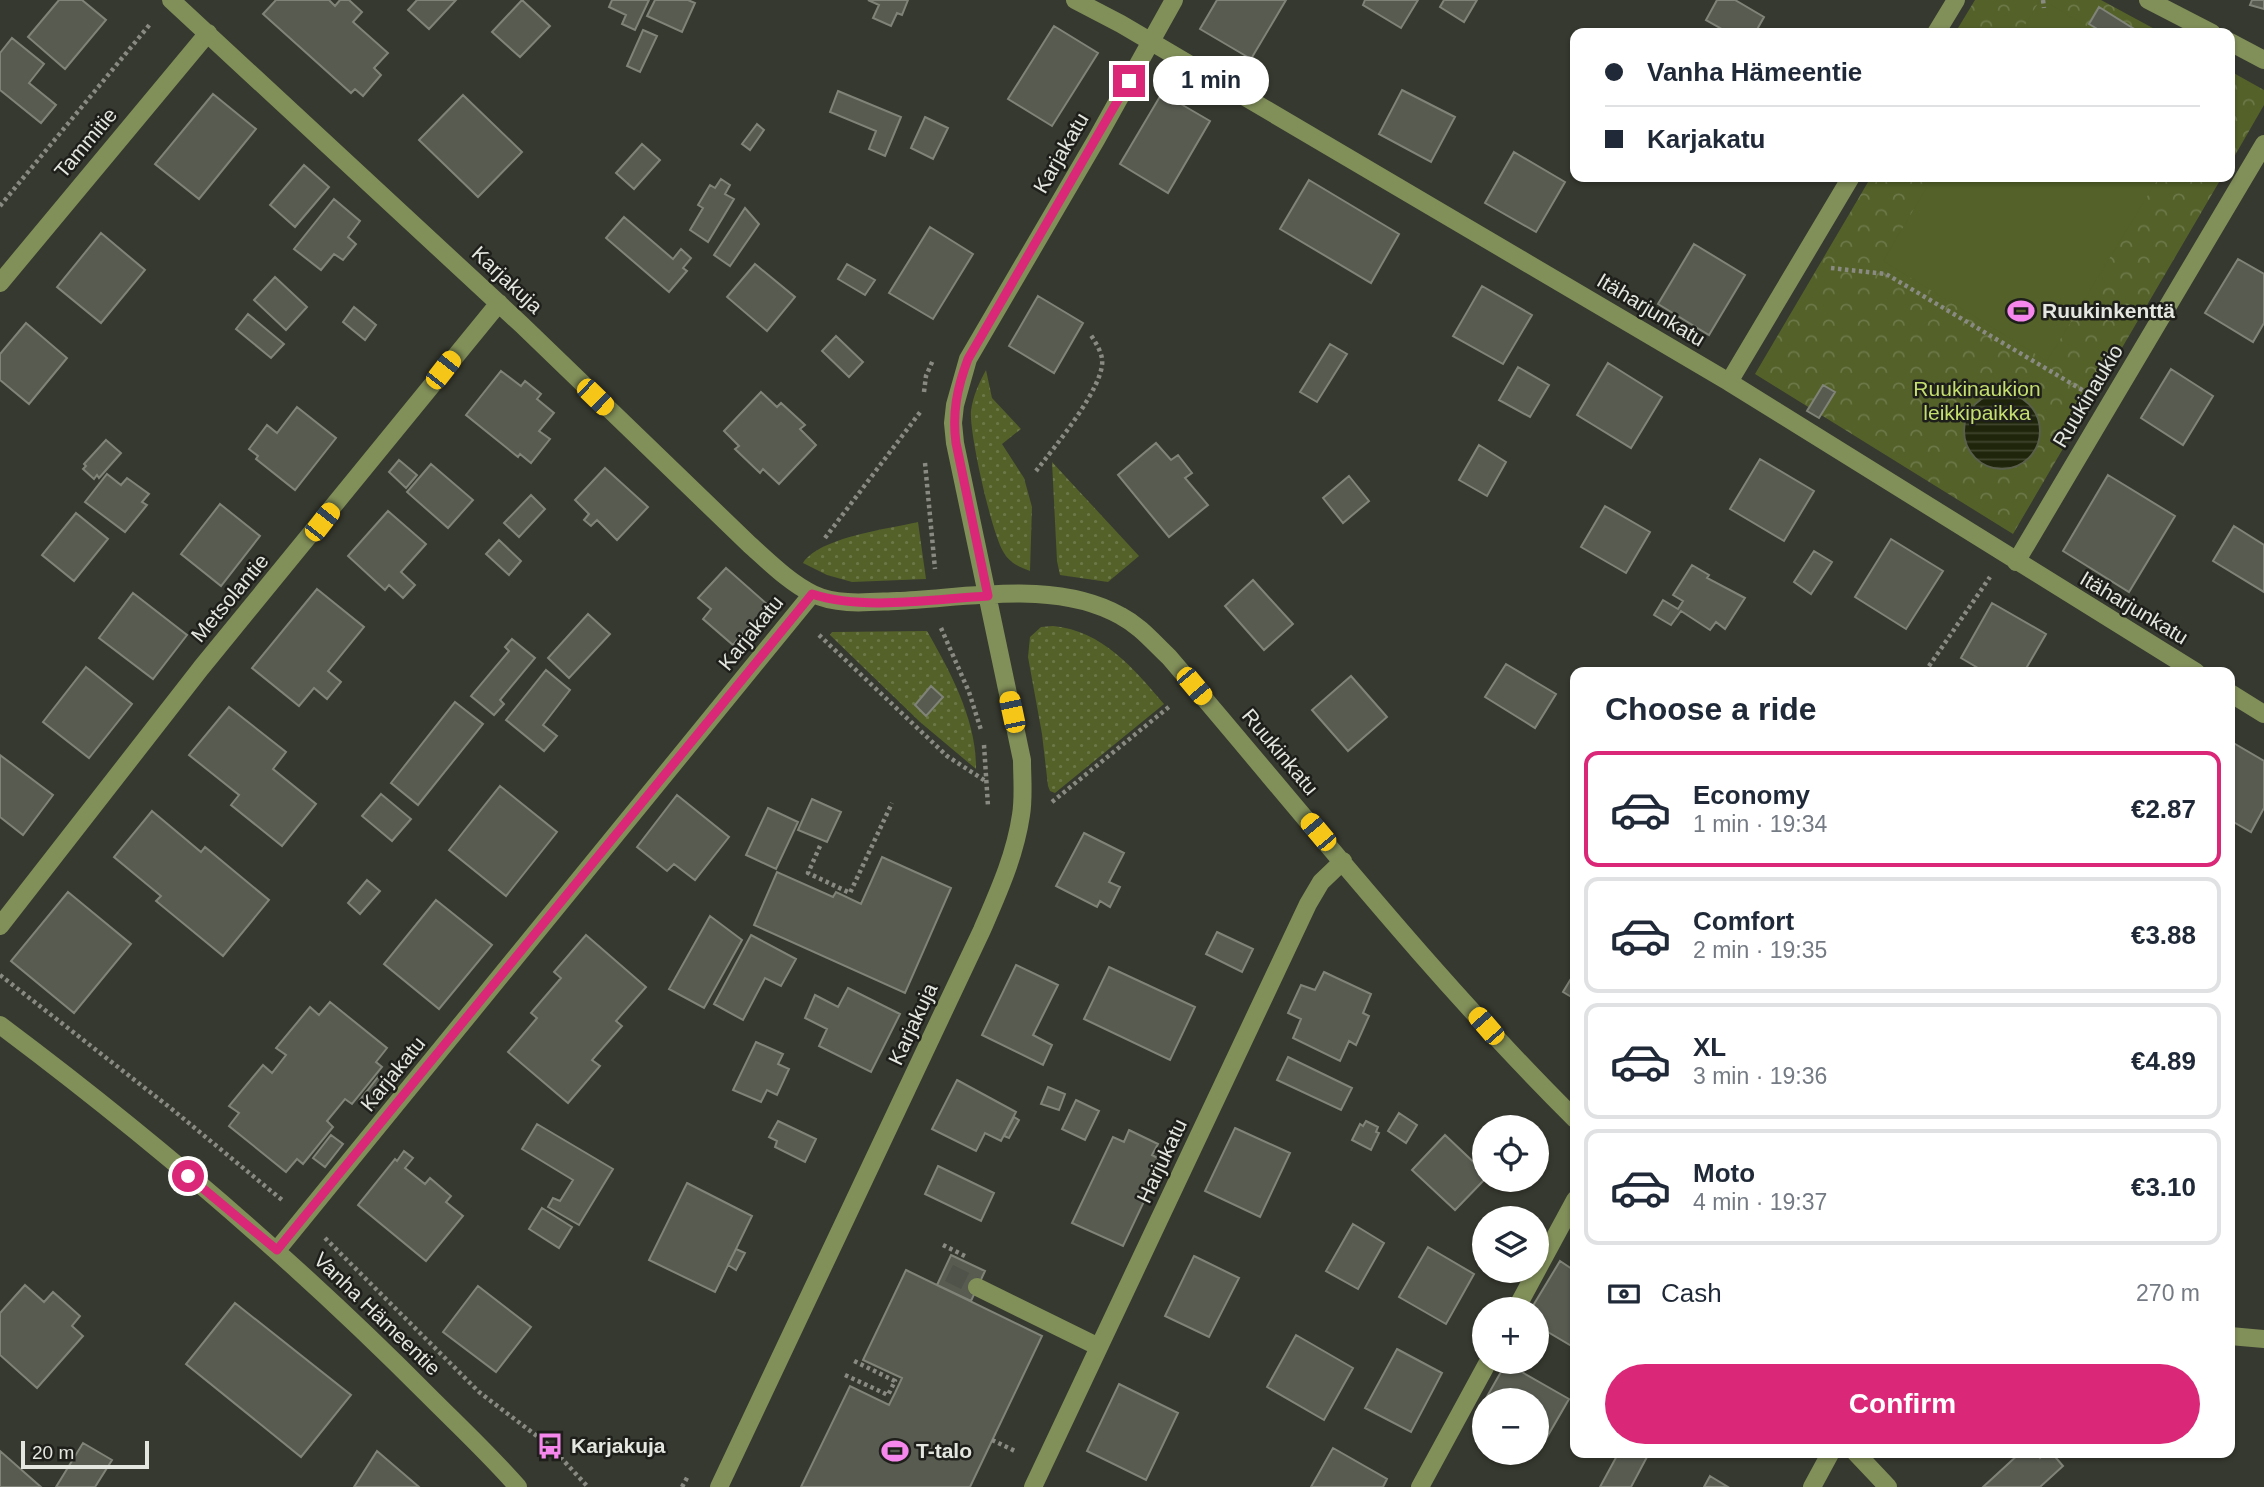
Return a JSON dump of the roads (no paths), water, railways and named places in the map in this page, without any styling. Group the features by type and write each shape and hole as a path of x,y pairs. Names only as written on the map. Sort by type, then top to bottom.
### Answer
{"street":[{"name":"Karjakuja","path":"171,0 499,303 750,545 812,594"},
{"name":"Itäharjunkatu","path":"1075,0 1152,42 1729,382 2188,667"},
{"name":"Karjakatu","path":"277,1250 305,1219 812,594 835,602 988,596 953,423 960,379 968,359 1174,0"},
{"path":"1939,28 1955,0"},
{"path":"2148,0 2202,28"},
{"name":"Tammitie","path":"0,283 208,33"},
{"path":"2235,45 2264,60"},
{"name":"Ruukinaukio","path":"2010,559 2109,406 2264,144"},
{"path":"1729,382 1848,182"},
{"name":"Metsolantie","path":"0,926 201,668 499,303"},
{"name":"Ruukinkatu","path":"988,596 1043,593 1077,597 1105,608 1141,629 1169,657 1516,1061 1570,1114"},
{"name":"Karjakuja","path":"719,1487 1002,887 1014,848 1022,809 1022,760 988,596"},
{"path":"2235,696 2264,714"},
{"name":"Harjukatu","path":"1033,1487 1308,904 1321,882 1343,862"},
{"name":"Vanha Hämeentie","path":"0,1025 110,1110 277,1250 397,1364 518,1487"},
{"path":"1522,1297 1570,1209"},
{"path":"977,1287 1099,1348"},
{"path":"2235,1336 2264,1339"},
{"path":"1420,1487 1481,1374"},
{"path":"1812,1487 1827,1458"},
{"path":"1860,1458 1888,1487"}],"tunnel":[{"path":"949,1273 977,1287"}],"place":[{"name":"Ruukinkenttä","path":"2021,311"},
{"name":"Karjakuja","path":"550,1446"},
{"name":"T-talo","path":"895,1451"}],"park label":[{"name":"Ruukinaukion leikkipaikka","path":"1977,401"}]}
